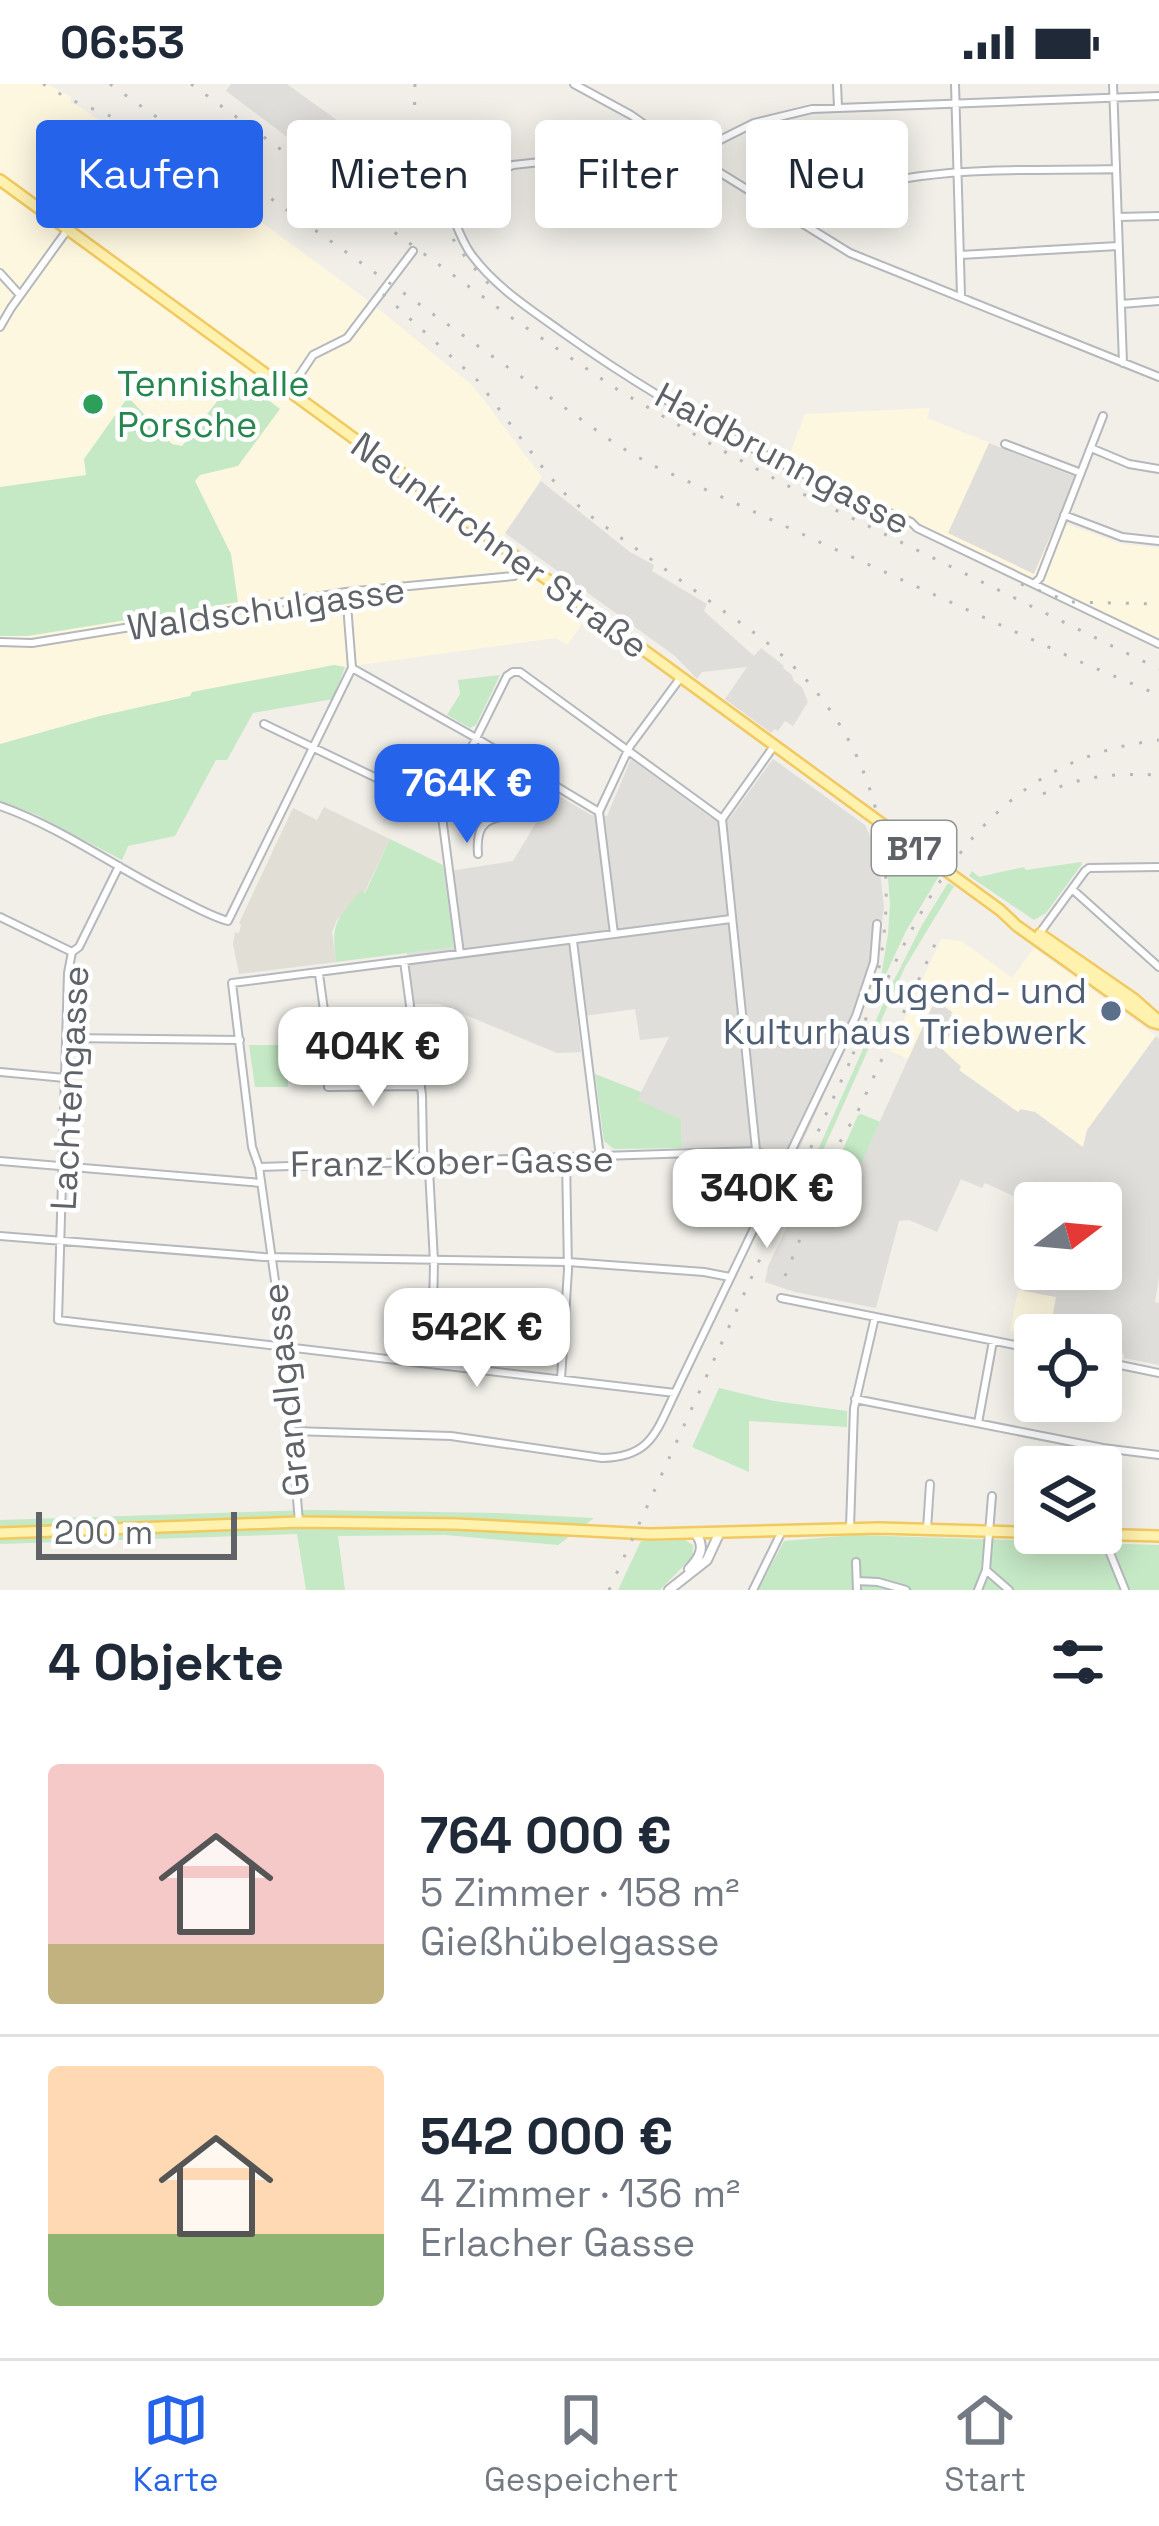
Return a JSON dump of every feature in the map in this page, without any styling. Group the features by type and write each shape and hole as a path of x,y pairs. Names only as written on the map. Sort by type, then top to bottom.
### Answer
{"main road":[{"name":"Neunkirchner Straße","path":"0,180 1111,994 1159,1022"},
{"name":"Neunkirchner Straße","path":"1000,910 1134,998 1159,1022"},
{"path":"0,1533 299,1522 456,1524 625,1534 927,1528 1159,1536"}],"street":[{"path":"574,84 638,120"},
{"path":"837,84 838,107"},
{"path":"955,84 961,296"},
{"path":"1113,84 1123,363"},
{"path":"722,139 772,117 838,107 1159,96"},
{"name":"Haidbrunngasse","path":"535,163 503,169 448,214 468,249 521,302 620,370 765,456 1159,644"},
{"path":"908,181 957,174 1116,169"},
{"path":"1118,217 1159,216"},
{"path":"808,228 850,253 1159,377"},
{"path":"0,328 68,230"},
{"path":"960,256 1119,246"},
{"path":"289,391 314,355 346,338 413,251"},
{"path":"0,273 20,295"},
{"path":"1121,304 1159,301"},
{"path":"1034,584 1103,416"},
{"path":"1005,444 1082,473"},
{"path":"1091,448 1129,464 1159,469"},
{"path":"1064,515 1122,537 1159,542"},
{"name":"Waldschulgasse","path":"0,642 32,643 346,592 514,576 527,563"},
{"path":"0,806 228,921 352,668 346,592"},
{"path":"352,668 599,812"},
{"path":"460,954 441,809 513,672 520,672 722,819"},
{"path":"614,934 599,812 628,750 681,677"},
{"path":"264,724 441,809"},
{"path":"775,746 722,819 757,1151 785,1167"},
{"path":"478,854 476,836 481,826 492,818 522,814 543,778"},
{"name":"Lachtengasse","path":"119,866 79,947 72,952 68,973 58,1320 284,1346"},
{"path":"1039,934 1089,868 1159,867"},
{"path":"1072,889 1159,967"},
{"path":"0,917 72,952"},
{"path":"420,1085 328,1087 319,973 731,919"},
{"path":"292,1431 451,1436 615,1458 645,1447 785,1167 865,993 877,924"},
{"path":"572,939 600,1157"},
{"path":"404,962 420,1085 434,1261 432,1363"},
{"name":"Grandlgasse","path":"299,1522 284,1346 260,1167 252,1148 241,1071 232,982 319,973"},
{"path":"66,1038 241,1040"},
{"path":"0,1072 64,1078"},
{"name":"Franz Kober-Gasse","path":"260,1167 757,1151"},
{"path":"561,1379 568,1262 566,1159"},
{"path":"0,1161 261,1183"},
{"path":"0,1236 271,1257 568,1262 730,1277"},
{"path":"781,1298 1014,1344"},
{"path":"850,1528 855,1399 875,1318"},
{"path":"978,1423 993,1340"},
{"path":"284,1346 675,1393"},
{"path":"1122,1365 1159,1373"},
{"path":"855,1399 1159,1455"},
{"path":"927,1528 930,1484"},
{"path":"978,1590 986,1570 992,1496"},
{"path":"753,1590 782,1532"},
{"path":"679,1581 700,1554 696,1534"},
{"path":"669,1590 706,1559 719,1534"},
{"path":"1110,1554 1125,1590"},
{"path":"856,1562 857,1585 878,1582 906,1590"},
{"path":"986,1570 1009,1590"}],"shaded area":[{"path":"0,84 47,84 99,120 36,120 36,228 263,228 263,223 473,386 542,477 500,542 589,614 567,645 556,638 333,665 100,716 0,744"},
{"path":"231,84 287,84 337,120 287,120 287,137 226,91"},
{"path":"930,408 927,418 1076,477 1058,521 1122,544 1159,548 1159,650 784,469 805,414"},
{"path":"989,443 1076,477 1034,574 948,533"},
{"path":"541,481 630,552 654,565 652,571 707,604 704,611 754,656 761,648 784,666 808,702 793,726 785,721 771,733 725,699 747,667 702,672 697,679 675,656 505,533"},
{"path":"631,759 710,817 730,818 773,759 865,825 878,853 884,907 874,977 792,1165 747,1147 682,1148 681,1119 637,1100 669,1037 640,1040 635,1009 577,1017 581,1052 557,1053 439,1004 414,1004 407,953 454,947 444,872 513,861 554,793 591,815 607,816"},
{"path":"324,807 390,839 364,893 337,920 332,932 336,962 239,974 235,932 239,933 239,923 293,808 317,820"},
{"path":"941,939 962,941 1012,978 1034,948 1156,1036 1087,1130 1084,1148 1035,1112 1018,1113 959,1070 961,1066 941,1048 950,1015 936,1001 908,1059 890,1051"},
{"path":"935,1000 959,1022 941,1048 959,1070 1018,1112 1035,1112 1083,1147 1087,1130 1156,1036 1159,1039 1159,1277 1155,1302 1159,1303 1159,1365 1124,1358 1122,1314 1053,1314 1056,1297 1024,1291 1122,1290 1122,1182 1014,1182 1014,1196 985,1183 982,1188 961,1179 937,1232 909,1220 899,1221 876,1308 765,1282 797,1206 834,1222"},
{"path":"1018,1290 1057,1297 1053,1314 1014,1314 1014,1332 1010,1331"}],"green space":[{"path":"237,376 280,409 238,466 200,475 195,481 231,554 238,602 28,636 0,636 0,487 86,475 84,459 128,397 172,444 182,446"},
{"path":"334,665 345,667 333,699 253,713 227,760 216,760 175,836 128,846 122,860 0,801 0,744 192,692"},
{"path":"500,675 476,725 470,728 447,715 460,694 458,680"},
{"path":"390,839 443,865 454,947 336,962 337,923 360,891 365,893"},
{"path":"885,839 939,876 879,989 890,904"},
{"path":"1081,862 1046,913 1034,920 969,876 972,871 979,877"},
{"path":"948,883 954,886 905,967 812,1175 817,1178 806,1210 797,1206 795,1201 894,980"},
{"path":"249,1045 287,1045 288,1087 255,1087"},
{"path":"595,1074 641,1092 638,1100 681,1119 682,1148 614,1149 604,1141"},
{"path":"861,1114 880,1122 834,1223 815,1214"},
{"path":"719,1388 847,1411 847,1427 749,1421 749,1472 692,1447"},
{"path":"311,1510 594,1518 558,1545 445,1535 338,1536 345,1590 306,1590 297,1534 0,1544 0,1520"},
{"path":"855,1535 1014,1540 1014,1554 1122,1554 1122,1544 1159,1545 1159,1590 758,1590 784,1541"},
{"path":"685,1540 693,1545 693,1556 660,1590 618,1590 641,1541"}],"railway":[{"path":"43,84 120,120"},
{"path":"110,84 617,445 1159,695"},
{"path":"191,84 618,390 803,494 1159,669"},
{"path":"415,84 418,141 432,196 457,245 494,289"},
{"path":"383,294 478,381 563,492 766,642 830,710 857,757 875,806 884,858 886,910 880,962 848,1066"},
{"path":"1021,584 1071,602 1159,604"},
{"path":"888,978 934,891 990,819 1025,790 1064,767 1108,750 1159,740"},
{"path":"1043,794 1100,777 1159,775"},
{"path":"840,1142 937,940"},
{"path":"609,1590 853,1055"},
{"path":"785,1276 807,1222"}],"place":[{"name":"Tennishalle Porsche","path":"93,404"},
{"name":"Jugend- und Kulturhaus Triebwerk","path":"1111,1011"}]}
